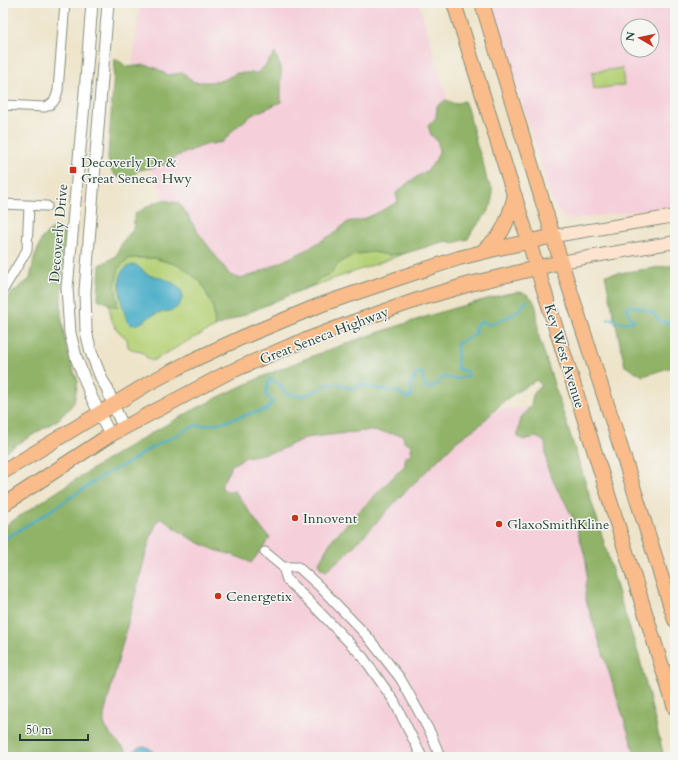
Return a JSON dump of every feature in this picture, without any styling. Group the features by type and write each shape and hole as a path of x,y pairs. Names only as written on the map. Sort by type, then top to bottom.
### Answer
{"main road":[{"name":"Key West Avenue","path":"454,3 675,708"},
{"name":"Key West Avenue","path":"482,3 561,262 675,620"},
{"path":"482,252 502,230 515,196"},
{"name":"Great Seneca Highway","path":"3,472 149,383 183,365 243,337 320,305 459,258 482,252 554,236 675,216"},
{"name":"Great Seneca Highway","path":"3,504 110,435 225,374 290,346 353,322 426,297 470,284 561,262 675,242"}],"street":[{"path":"3,105 45,107 57,97 65,3"},
{"name":"Decoverly Drive","path":"92,3 67,288 70,333 76,357 110,435"},
{"path":"108,3 85,291 86,331 91,352 124,428"},
{"path":"3,204 47,206"},
{"path":"3,290 27,250 29,205"},
{"path":"265,552 283,567 287,580 363,657 394,701 422,757"},
{"path":"283,567 298,567 319,586 367,636 400,678 431,734 440,757"}],"shaded area":[{"path":"140,3 419,3 476,197 216,304 126,118"},
{"path":"492,3 675,3 675,206 574,219 564,218 554,207"},
{"path":"552,406 663,757 63,757 129,502 222,429"}],"green space":[{"path":"275,53 281,69 281,102 252,115 235,128 223,142 205,145 177,156 162,166 139,170 131,178 117,177 109,168 108,157 115,58 127,67 145,65 156,68 167,75 183,73 194,82 210,82 223,80 237,73 257,73 265,66"},
{"path":"622,68 624,85 594,89 592,72"},
{"path":"446,100 455,104 464,101 469,113 487,181 492,188 492,204 482,220 472,231 468,239 453,243 446,241 406,253 389,255 373,252 358,254 345,259 336,266 330,274 320,278 313,285 215,327 213,307 201,282 181,266 154,258 130,258 119,267 115,286 118,308 98,299 100,265 116,256 123,241 133,230 135,214 152,204 163,200 178,203 230,275 239,278 253,275 304,251 333,234 349,221 361,220 398,202 396,193 409,182 428,170 435,161 439,152 438,142 431,135 428,125 436,118 437,106"},
{"path":"55,227 67,235 61,298 61,315 68,352 78,381 74,403 59,419 3,453 3,301 30,279 34,259 42,238"},
{"path":"373,252 389,255 406,253 302,290 313,285 320,278 330,274 336,266 345,259 358,254"},
{"path":"130,258 154,258 181,266 201,282 213,307 215,327 152,361 142,352 135,351 128,347 127,339 116,329 111,318 109,304 118,308 115,286 119,267","holes":["136,265 148,275 164,279 172,283 172,310 158,313 140,323 132,324 123,305 120,279 128,267"]},
{"path":"675,265 675,366 643,376 625,366 605,275"},
{"path":"517,292 531,297 536,308 539,337 639,656 664,757 636,757 585,597 587,570 585,556 576,525 547,467 545,442 536,437 523,440 517,436 521,418 531,405 533,395 542,385 536,380 505,400 481,424 457,441 398,499 348,552 326,571 318,564 333,538 405,465 405,457 411,454 411,444 404,442 403,435 371,431 305,438 278,451 246,457 232,465 222,484 222,488 226,491 235,491 261,528 270,538 251,563 201,544 182,533 164,519 159,519 152,533 146,553 104,715 105,726 113,737 127,751 122,757 3,757 3,527 84,474 166,425 194,409 244,385 306,358 370,335 452,309 500,295"}],"water":[{"path":"136,265 149,275 166,279 174,284 180,289 182,298 178,306 173,310 155,314 134,325 130,324 124,313 120,280 121,273 124,269"},
{"path":"144,746 152,750 157,757 129,757 137,748"}],"waterway":[{"path":"3,540 104,475 130,462 147,450 194,426 224,422 266,410 273,401 266,396 268,382 271,378 280,385 287,394 301,396 314,392 328,384 342,385 354,390 359,384 398,392 406,398 412,396 411,382 417,373 422,373 425,388 435,386 443,377 457,379 469,376 467,371 458,369 457,344 476,334 474,328 482,321 489,325 514,314 527,301"},
{"path":"608,319 613,319 622,323 634,321 629,315 627,307 633,306 652,312 661,322 675,323"}],"place":[{"name":"Decoverly Dr & Great Seneca Hwy","path":"73,170"},
{"name":"Innovent","path":"295,518"},
{"name":"GlaxoSmithKline","path":"499,524"},
{"name":"Cenergetix","path":"218,596"}]}
